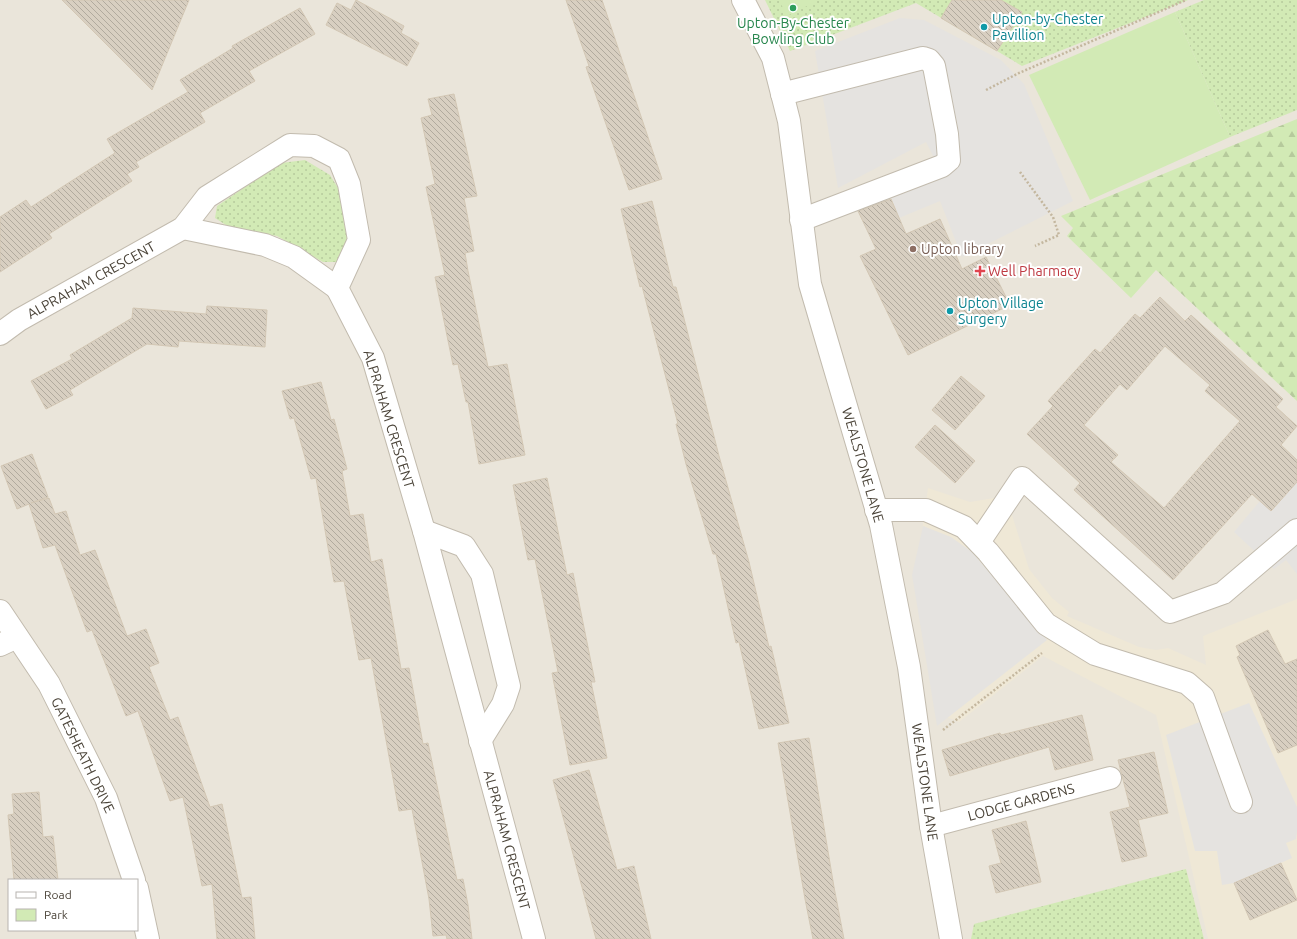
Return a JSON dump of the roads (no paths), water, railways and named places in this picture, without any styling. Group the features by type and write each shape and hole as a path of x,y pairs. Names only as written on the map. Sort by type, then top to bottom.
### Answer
{"street":[{"name":"WEALSTONE LANE","path":"743,0 772,58 782,94 789,121 810,284 876,510 909,667 932,826 951,939"},
{"path":"782,94 923,58 929,60 934,66 947,134 949,160 942,166 801,220"},
{"name":"ALPRAHAM CRESCENT","path":"0,334 19,320 182,228 207,197 290,144 314,146 338,159 349,184 359,240 338,288"},
{"name":"ALPRAHAM CRESCENT","path":"182,228 272,248 294,257 338,288 374,358 424,531 534,939"},
{"path":"979,542 1022,478 1170,612 1223,593 1297,530"},
{"path":"876,510 926,510 964,527 979,542 1046,624 1095,654 1187,684 1203,697 1241,802"},
{"path":"424,531 464,546 482,574 508,686 503,704 480,741"},
{"name":"GATESHEATH DRIVE","path":"0,611 8,641 49,684 106,798 134,879"},
{"name":"LODGE GARDENS","path":"932,826 1110,778"},
{"path":"138,893 148,939"}],"place":[{"name":"Upton-By-Chester Bowling Club","path":"793,8"},
{"name":"Upton-by-Chester Pavillion","path":"984,27"},
{"name":"Upton library","path":"913,249"},
{"name":"Well Pharmacy","path":"980,271"},
{"name":"Upton Village Surgery","path":"950,311"}]}
